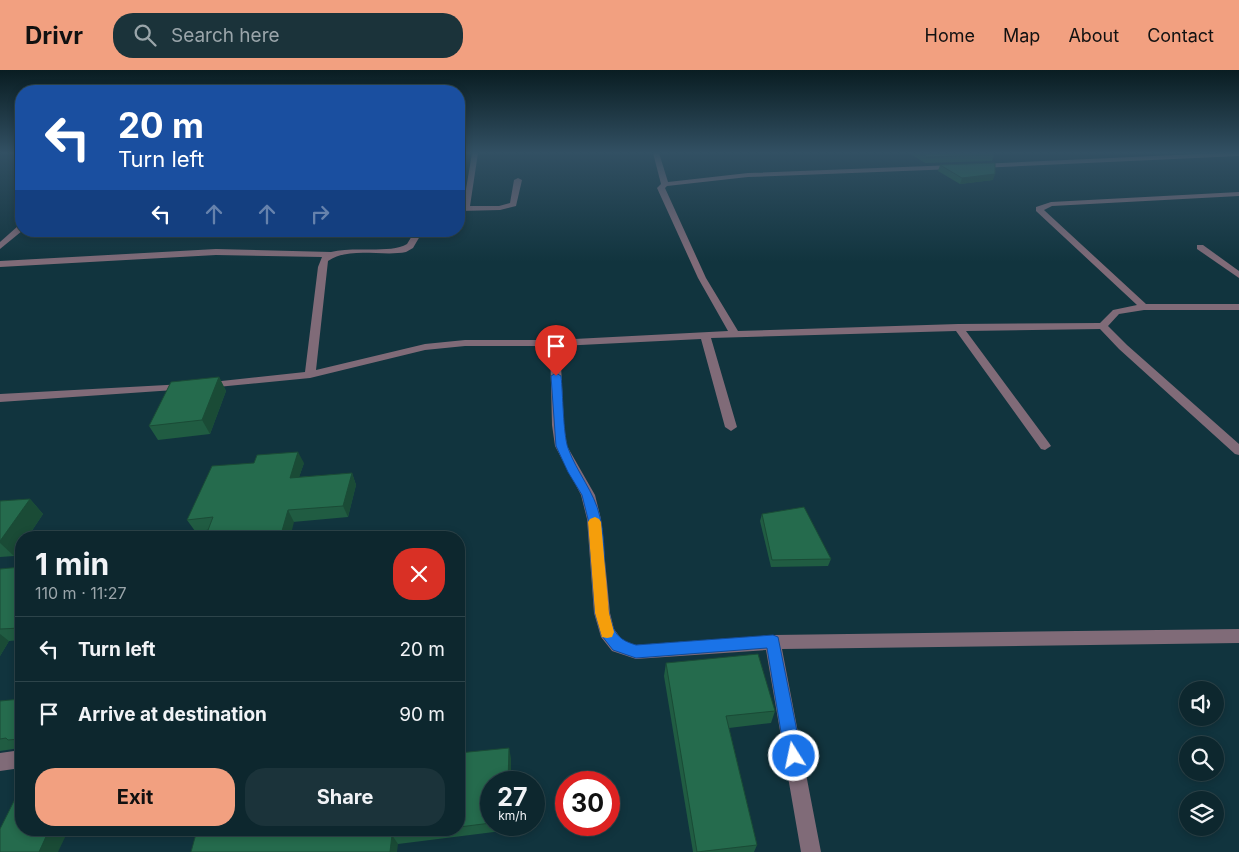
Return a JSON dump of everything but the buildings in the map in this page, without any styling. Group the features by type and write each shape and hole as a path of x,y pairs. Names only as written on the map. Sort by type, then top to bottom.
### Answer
{"street":[{"path":"465,209 500,208 514,204 516,189"},
{"path":"662,189 702,278 735,334"},
{"path":"1144,307 1039,209 1051,204 1239,194"},
{"path":"0,246 15,233"},
{"path":"0,264 216,252 333,255 403,250 410,246 415,237"},
{"path":"1200,247 1239,275"},
{"path":"310,375 322,267 325,259 333,255"},
{"path":"0,398 135,390 310,375 424,347 465,343 555,343 735,334 958,327 1103,326 1116,312 1144,307 1239,307"},
{"path":"1103,326 1122,347 1239,451"},
{"path":"958,327 1045,446"},
{"path":"705,336 731,427"},
{"path":"555,343 558,424 561,446 588,495 594,519 602,613 607,632 618,646 636,652 773,642 1239,636"},
{"path":"773,642 811,852"},
{"path":"0,762 15,760"}],"slow traffic":[{"path":"595,522 602,613 607,632"}],"route":[{"path":"556,376 561,446 588,495 594,519 602,613 607,632 618,646 636,652 773,642 794,756"}]}
